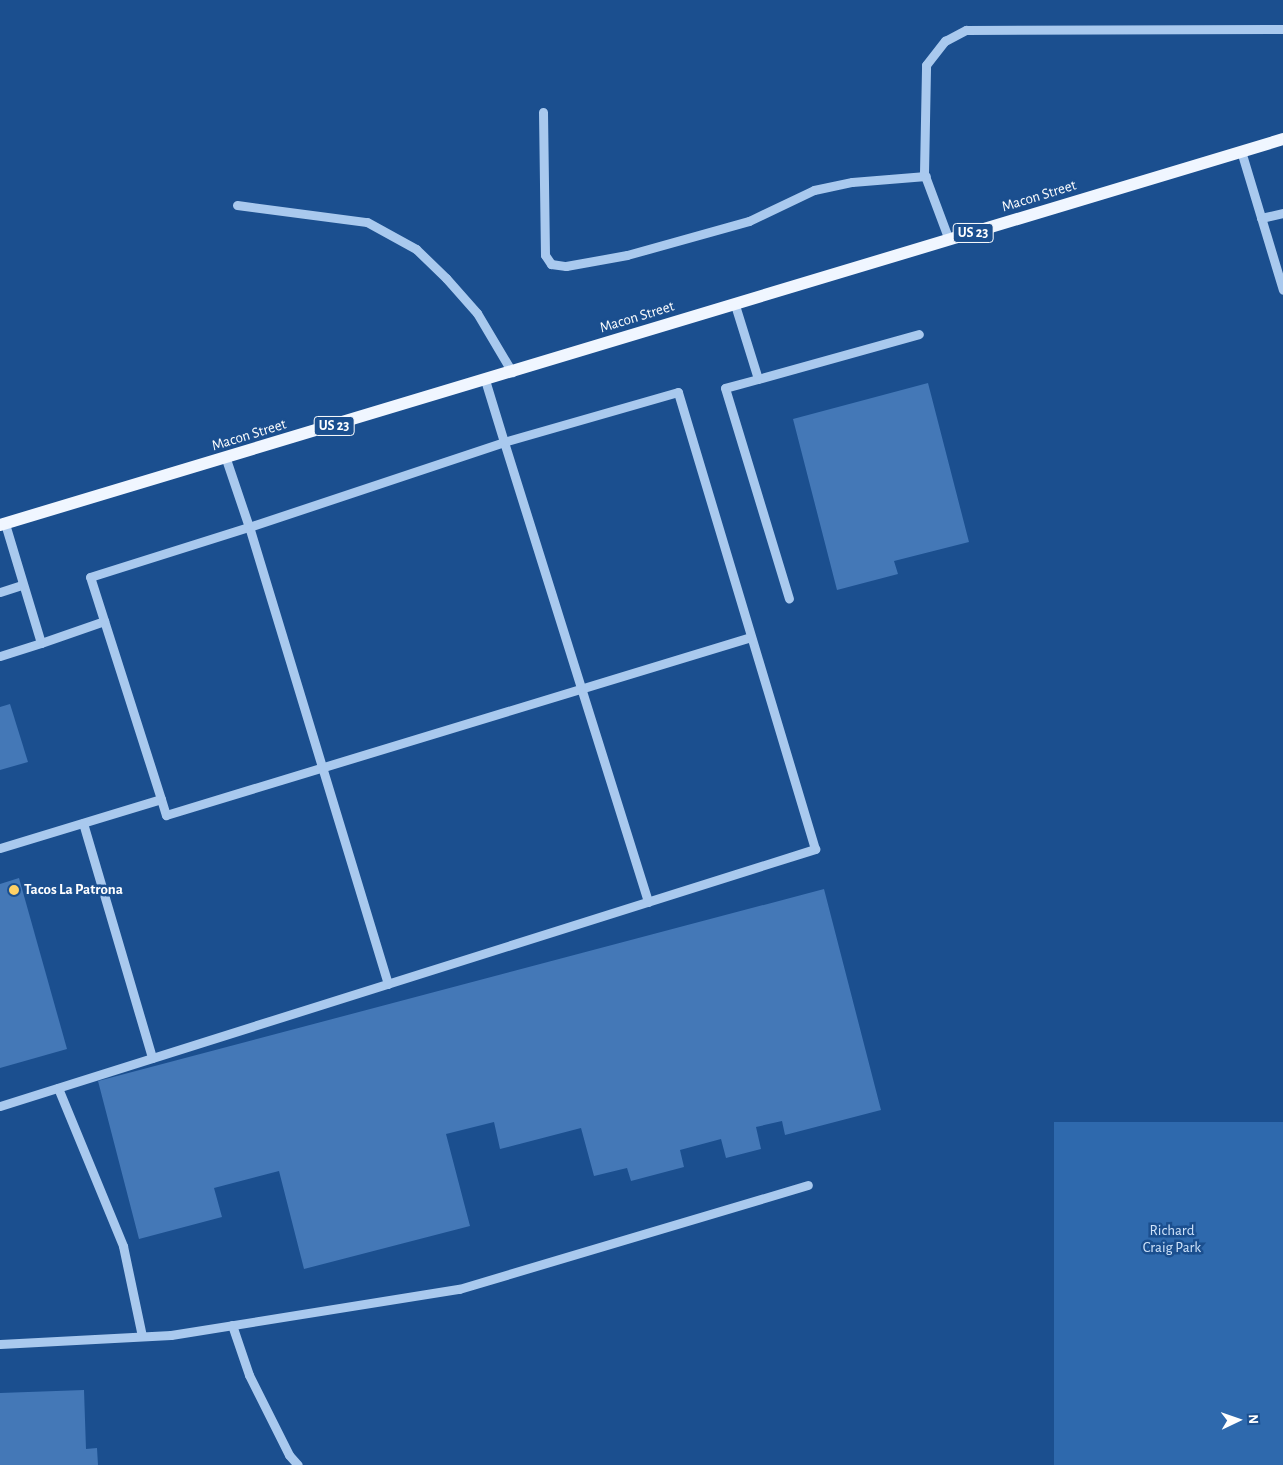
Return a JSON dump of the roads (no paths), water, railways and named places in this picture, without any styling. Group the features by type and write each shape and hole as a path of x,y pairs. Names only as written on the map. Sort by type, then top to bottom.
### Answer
{"main road":[{"name":"Macon Street","path":"2,525 1283,139"}],"lane":[{"path":"949,240 926,176 926,65 945,41 966,30 1283,29"},
{"path":"543,112 545,255 551,264 566,266 627,254 749,221 814,190 852,182 926,176"},
{"path":"1241,151 1283,290"},
{"path":"237,205 367,222 416,249 446,278 477,313 512,372"},
{"path":"1261,218 1283,213"},
{"path":"736,305 758,379"},
{"path":"788,599 725,388 919,334"},
{"path":"485,380 648,902"},
{"path":"0,1106 815,849 678,392 504,442 249,527 90,577 166,815 751,637"},
{"path":"226,459 324,767 388,984"},
{"path":"2,525 41,643"},
{"path":"0,592 21,585"},
{"path":"0,656 104,621"},
{"path":"0,848 161,799"},
{"path":"83,823 152,1058"},
{"path":"58,1088 123,1246 142,1336"},
{"path":"0,1344 142,1336 232,1325 460,1289 808,1185"},
{"path":"232,1325 249,1374 289,1455 298,1465"}],"place":[{"name":"Tacos La Patrona","path":"14,890"}],"park label":[{"name":"Richard Craig Park","path":"1172,1238"}]}
